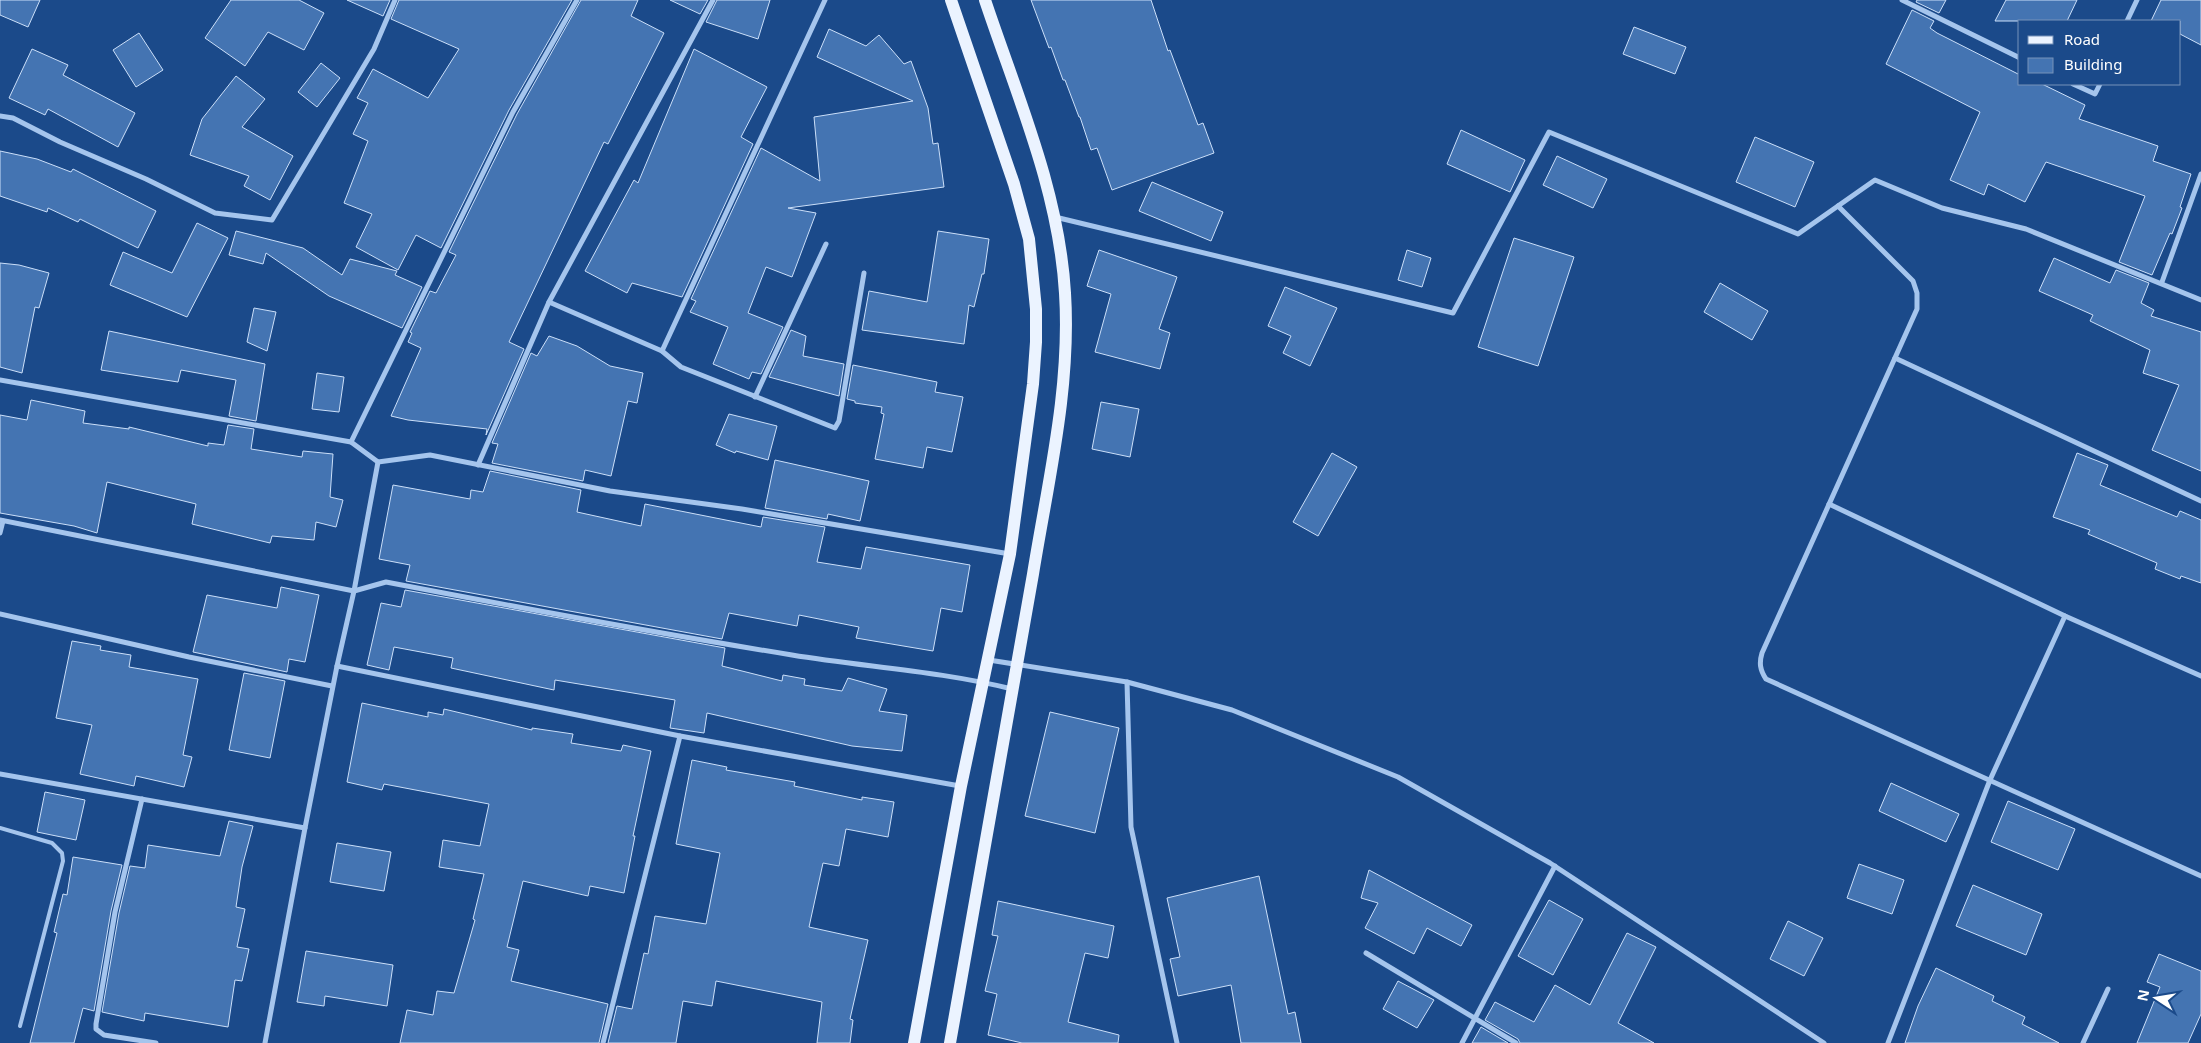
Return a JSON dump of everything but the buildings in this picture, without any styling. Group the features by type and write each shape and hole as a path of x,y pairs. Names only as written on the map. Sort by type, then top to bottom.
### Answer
{"main road":[{"path":"914,1043 961,786 1010,554 1033,384 1036,308 1029,239 1014,184 951,0"},
{"path":"950,1043 1065,381 1065,295 1050,191 985,0"}],"street":[{"path":"0,116 13,118 60,142 146,179 215,213 272,220 374,49 395,0"},
{"path":"351,442 513,112 577,0"},
{"path":"478,464 549,302 712,0"},
{"path":"662,351 825,0"},
{"path":"1902,0 2018,57"},
{"path":"2128,20 2137,0"},
{"path":"2075,85 2095,94 2100,85"},
{"path":"1054,217 1453,313 1549,132 1798,234 1875,180 1942,208 2026,229 2162,282 2201,300"},
{"path":"2162,282 2201,174"},
{"path":"1838,206 1913,281 1917,293 1917,309 1762,653 1760,660 1761,671 1766,679 2201,876"},
{"path":"755,397 826,244"},
{"path":"549,302 662,351 681,367 835,428 839,421 864,273"},
{"path":"1895,358 2201,501"},
{"path":"0,380 351,442 378,462 430,455 610,491 742,509 1010,554"},
{"path":"265,1043 332,686 354,591 378,462"},
{"path":"1829,504 2065,616 2201,676"},
{"path":"0,533 2,521 354,591 386,582 650,632 816,659 984,682 1013,689"},
{"path":"0,614 189,657 332,686"},
{"path":"1888,1043 1990,780 2065,616"},
{"path":"988,659 1017,666 1127,682 1232,710 1398,777 1555,866 1824,1043"},
{"path":"337,666 680,736 961,786"},
{"path":"1127,682 1131,827 1177,1043"},
{"path":"602,1043 680,736"},
{"path":"0,774 305,828"},
{"path":"142,799 115,912 96,1029 104,1035 156,1043"},
{"path":"1462,1043 1555,866"},
{"path":"1366,953 1516,1043"},
{"path":"2083,1043 2108,989"}],"lane":[{"path":"0,828 52,843 62,853 62,861 20,1026"}]}
